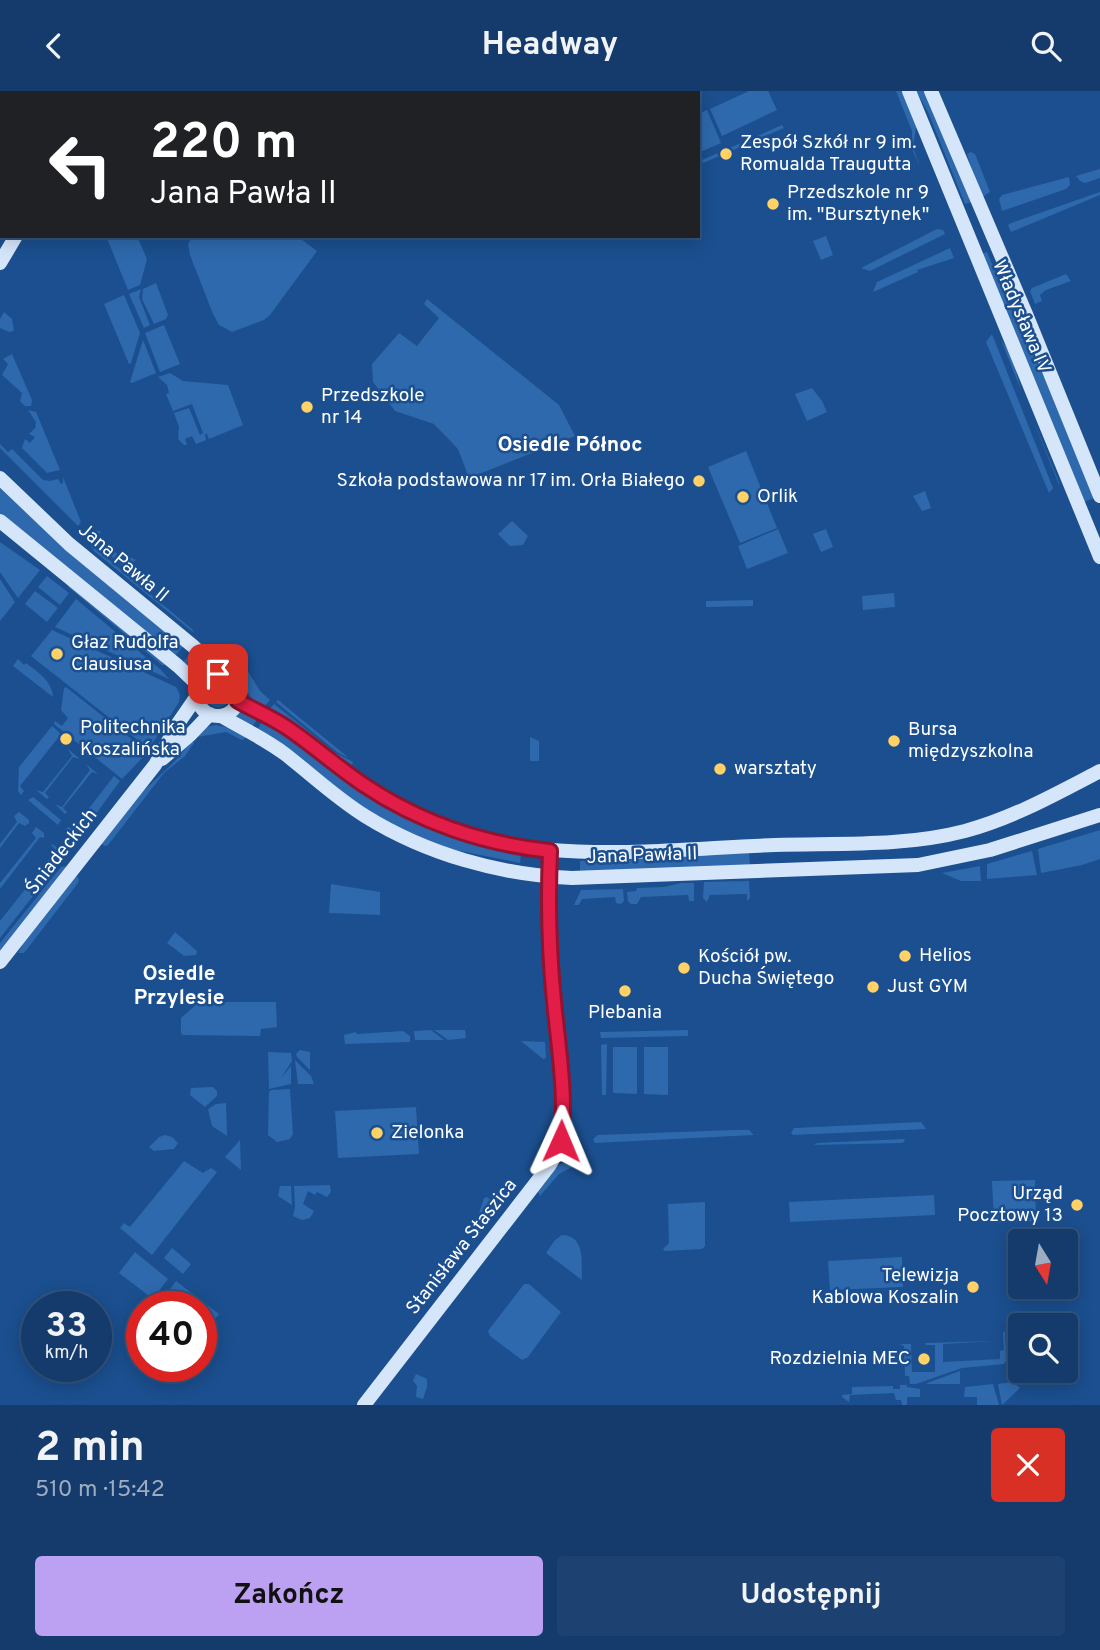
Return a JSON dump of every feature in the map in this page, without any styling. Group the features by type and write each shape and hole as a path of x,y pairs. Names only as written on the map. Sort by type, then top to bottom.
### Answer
{"main road":[{"name":"Władysława IV","path":"909,91 1100,557"},
{"name":"Władysława IV","path":"931,91 1100,496"},
{"path":"0,263 15,238"},
{"name":"Jana Pawła II","path":"0,478 69,544 194,646 224,675"},
{"path":"0,521 178,666 198,691 201,707 215,715 228,713 238,701 237,687 224,675 212,675 198,691"},
{"name":"Śniadeckich","path":"0,962 155,765 198,691"},
{"name":"Jana Pawła II","path":"238,701 283,725 375,792 423,818 478,838 550,851 903,841 934,837 965,831 1014,814 1100,771"},
{"name":"Jana Pawła II","path":"215,715 271,745 356,810 405,838 449,856 487,866 549,876 572,878 918,865 990,849 1100,815"},
{"name":"Śniadeckich","path":"155,765 215,715"},
{"name":"Stanisława Staszica","path":"364,1405 551,1164 559,1148 562,1129 561,1074 553,994 550,851"}],"shaded area":[{"path":"749,91 768,91 777,110 722,136 710,109"},
{"path":"896,91 904,91 917,122 913,147 920,167 912,149 912,131"},
{"path":"916,91 927,91 972,202 965,204 928,112"},
{"path":"707,110 721,143 700,152 700,113"},
{"path":"782,125 784,128 703,163 702,160"},
{"path":"967,154 975,154 990,192 981,198"},
{"path":"1100,169 1100,178 1085,183 1076,176"},
{"path":"1069,177 1070,185 1066,189 1002,211 999,199 1002,195"},
{"path":"1100,192 1100,195 1011,232 1008,225 1011,223"},
{"path":"937,229 943,230 945,234 870,271 861,268"},
{"path":"826,236 833,255 821,260 813,241"},
{"path":"107,238 138,238 147,259 140,285 128,290"},
{"path":"192,238 300,238 317,251 270,315 264,320 232,332 219,325 213,314 188,244"},
{"path":"950,248 954,258 917,270 918,272 873,292 877,282"},
{"path":"987,252 1025,341 1045,378 1094,498 1084,502 981,254"},
{"path":"1066,274 1071,281 1046,290 1040,295 1042,301 1035,304 1030,291 1032,288"},
{"path":"156,283 168,315 166,319 154,324 142,299 143,289"},
{"path":"141,289 139,297 150,325 144,328 129,294"},
{"path":"124,295 140,333 129,364 104,304"},
{"path":"427,299 559,405 575,436 469,478 458,449 434,424 395,411 373,382 372,364 399,333 417,346 439,318 424,304"},
{"path":"4,312 12,319 14,331 0,328 0,319"},
{"path":"164,325 180,364 160,372 145,333"},
{"path":"992,334 1053,488 1049,493 986,342"},
{"path":"143,340 156,373 132,383 130,382"},
{"path":"1001,340 1011,354 1022,391"},
{"path":"12,354 32,400 31,406 25,406 20,401 22,393 2,375 8,364 3,359"},
{"path":"170,373 183,381 228,385 243,425 209,439 205,434 206,440 196,444 192,436 185,439 187,445 184,445 178,439 179,427 174,413 189,408 200,435 203,433 192,404 173,411 166,394 169,393 167,385 158,377"},
{"path":"812,388 827,412 807,421 795,394"},
{"path":"1027,406 1059,482 1059,485"},
{"path":"28,410 36,412 60,470 47,473 22,448 25,439 30,443 35,437 29,434 35,428 36,422"},
{"path":"0,444 8,452 12,449 43,480 58,479 61,484 63,477 81,522 78,526 0,448"},
{"name":"Orlik","path":"746,451 777,528 740,543 708,467"},
{"path":"0,488 41,526 184,645 174,657 0,514"},
{"path":"925,491 931,508 922,511 913,496"},
{"path":"512,521 528,536 523,545 510,546 498,534"},
{"path":"778,529 788,553 747,569 738,546"},
{"path":"826,529 833,547 821,552 813,534"},
{"path":"91,530 101,531 97,538 126,561 130,557 136,560 125,568 85,534"},
{"path":"0,542 40,570 18,598 0,572"},
{"path":"89,543 192,629 194,633 94,551"},
{"path":"47,576 69,593 60,605 38,587"},
{"path":"0,579 15,602 0,621"},
{"path":"67,586 78,590 168,665 162,665"},
{"path":"35,591 58,608 47,622 25,604"},
{"path":"894,593 895,607 863,610 862,596"},
{"path":"76,599 160,669 169,679 55,627"},
{"path":"753,600 753,606 706,607 706,601"},
{"path":"52,630 176,687 180,695 179,702 149,749 31,656"},
{"path":"192,652 212,670 200,677 182,663"},
{"path":"18,659 44,677 53,697 13,666"},
{"path":"247,670 260,691 270,700 264,707 247,692"},
{"path":"218,681 227,685 231,694 227,703 218,707 209,703 205,694 209,685"},
{"path":"66,687 148,752 122,779 54,724 55,721 62,726 68,718 61,710"},
{"path":"278,700 349,758 337,752 276,702"},
{"path":"274,704 336,753 353,762 352,765 268,711"},
{"path":"238,707 258,717 252,728 229,716"},
{"path":"263,720 277,727 355,785 521,852 520,863 436,846 382,821 257,730"},
{"path":"216,725 247,737 242,740 226,732 197,737 206,727"},
{"path":"52,726 61,734 20,786 24,791 21,795 18,791 19,767"},
{"path":"530,737 539,741 539,761 530,761"},
{"path":"192,741 194,743 185,756 164,773 108,845 100,843 135,799"},
{"path":"68,749 80,759 73,757 45,793 49,797 47,799 36,790 43,792 72,756"},
{"path":"86,764 98,774 92,772 63,808 67,812 65,814 55,804 62,807 90,770"},
{"path":"114,776 120,781 82,833 71,835 65,830 68,827 73,829"},
{"path":"33,797 61,820 58,825 28,800"},
{"path":"19,812 29,823 25,826 19,823 0,848 0,844 17,822 14,816"},
{"path":"36,827 44,833 44,838 40,837 0,889 0,883 36,838 32,833"},
{"path":"1100,830 1100,859 1041,873 1038,849"},
{"path":"52,844 58,848 62,859 44,882 41,880 31,894 33,896 0,938 0,921 56,850"},
{"path":"749,851 750,867 580,873 580,861 638,859 671,853"},
{"path":"1032,851 1037,875 987,879 987,864"},
{"path":"980,866 981,881 961,881 942,873"},
{"path":"61,867 68,868 0,955 0,943"},
{"path":"75,874 79,879 78,883 24,953 18,953 27,936"},
{"path":"749,881 750,898 747,901 747,894 710,895 707,902 703,898 704,882"},
{"path":"694,883 694,901 689,901 688,895 641,897 637,904 628,901 627,892 636,891 637,888"},
{"path":"331,884 380,892 380,915 329,913"},
{"path":"623,889 624,901 621,904 616,903 615,897 582,899 579,905 574,905 581,890"},
{"path":"175,932 197,951 196,955 184,956 167,943"},
{"path":"199,1002 276,1002 277,1027 261,1029 260,1036 183,1035 181,1018"},
{"path":"431,1030 444,1040 415,1040 414,1031"},
{"path":"434,1030 465,1030 466,1038 448,1040"},
{"path":"688,1030 688,1036 601,1038 600,1032"},
{"path":"403,1031 410,1036 410,1042 345,1044 344,1035 356,1032"},
{"path":"521,1041 545,1042 546,1058 543,1059"},
{"path":"607,1044 606,1095 602,1095 601,1045"},
{"path":"613,1047 637,1047 637,1094 613,1093"},
{"path":"644,1047 668,1047 668,1095 644,1094"},
{"path":"300,1050 310,1052 310,1070 297,1057 296,1054"},
{"path":"268,1052 291,1053 292,1061 281,1078 291,1066 291,1084 269,1089"},
{"path":"295,1060 311,1076 314,1084 298,1084"},
{"path":"213,1087 217,1096 205,1107 190,1095 191,1088"},
{"path":"290,1089 293,1134 290,1139 277,1142 268,1135 269,1092"},
{"path":"226,1103 227,1136 212,1126 208,1109 216,1104"},
{"name":"Zielonka","path":"416,1107 419,1154 338,1158 335,1111"},
{"path":"921,1122 926,1129 791,1133 794,1128"},
{"path":"749,1130 754,1135 595,1143 593,1139 598,1135"},
{"path":"165,1135 178,1143 174,1149 154,1151 149,1147 159,1137"},
{"path":"904,1139 902,1143 814,1145 817,1143"},
{"path":"240,1140 241,1170 225,1157"},
{"path":"581,1155 587,1159 559,1174 540,1196 537,1190 557,1166"},
{"path":"184,1161 203,1173 211,1168 217,1172 152,1255 120,1228 124,1223 130,1227"},
{"path":"1035,1180 1036,1221 994,1223 992,1181"},
{"path":"330,1185 331,1192 327,1197 308,1191 303,1204 314,1211 310,1218 302,1220 293,1216 294,1186"},
{"path":"280,1186 291,1186 292,1205 278,1196"},
{"path":"934,1195 935,1215 790,1222 789,1202"},
{"path":"487,1197 499,1208 473,1241 471,1237 484,1198"},
{"path":"705,1202 705,1246 702,1249 665,1251 663,1249 669,1243 668,1204"},
{"path":"562,1235 570,1236 579,1245 582,1280 546,1253"},
{"path":"172,1248 191,1264 183,1274 164,1258"},
{"path":"135,1252 168,1279 159,1291 143,1291 119,1273"},
{"path":"902,1257 903,1287 830,1290 828,1261"},
{"path":"176,1281 189,1291 168,1291"},
{"path":"524,1284 529,1284 561,1312 528,1357 522,1360 490,1336 488,1331"},
{"path":"1005,1331 1004,1364 962,1368 916,1384 910,1384 909,1376 905,1376 904,1346 900,1344 911,1344 912,1372 935,1372 935,1345 925,1343 995,1341 943,1344 943,1362 1000,1359 1000,1351 1004,1350"},
{"path":"960,1371 960,1384 927,1384 927,1383"},
{"path":"416,1374 427,1379 423,1399 416,1397 417,1386 413,1381"},
{"path":"905,1379 907,1387 920,1389 920,1397 907,1397 907,1405 896,1400 894,1393 850,1395 849,1402 842,1397 852,1394 852,1387 893,1386 893,1389 900,1389 900,1385 906,1385"},
{"path":"1014,1383 1020,1388 1002,1405 998,1384"},
{"path":"993,1384 999,1405 977,1405 977,1397 964,1397 965,1387"}],"place":[{"name":"Zespół Szkół nr 9 im. Romualda Traugutta","path":"726,154"},
{"name":"Przedszkole nr 9 im. \"Bursztynek\"","path":"773,204"},
{"name":"Przedszkole nr 14","path":"307,407"},
{"name":"Szkoła podstawowa nr 17 im. Orła Białego","path":"699,481"},
{"name":"Orlik","path":"743,497"},
{"name":"Głaz Rudolfa Clausiusa","path":"57,654"},
{"name":"Politechnika Koszalińska","path":"66,739"},
{"name":"Bursa międzyszkolna","path":"894,741"},
{"name":"warsztaty","path":"720,769"},
{"name":"Helios","path":"905,956"},
{"name":"Kościół pw. Ducha Świętego","path":"684,968"},
{"name":"Just GYM","path":"873,987"},
{"name":"Plebania","path":"625,991"},
{"name":"Zielonka","path":"377,1133"},
{"name":"Urząd Pocztowy 13","path":"1077,1205"},
{"name":"Telewizja Kablowa Koszalin","path":"973,1287"},
{"name":"Rozdzielnia MEC","path":"924,1359"}],"district":[{"name":"Osiedle Północ","path":"570,445"},
{"name":"Osiedle Przylesie","path":"179,986"}],"route":[{"path":"218,674 234,682 239,694 238,701 283,725 360,783 400,806 423,818 478,838 550,851 549,894 553,994 560,1060 561,1141"}]}
